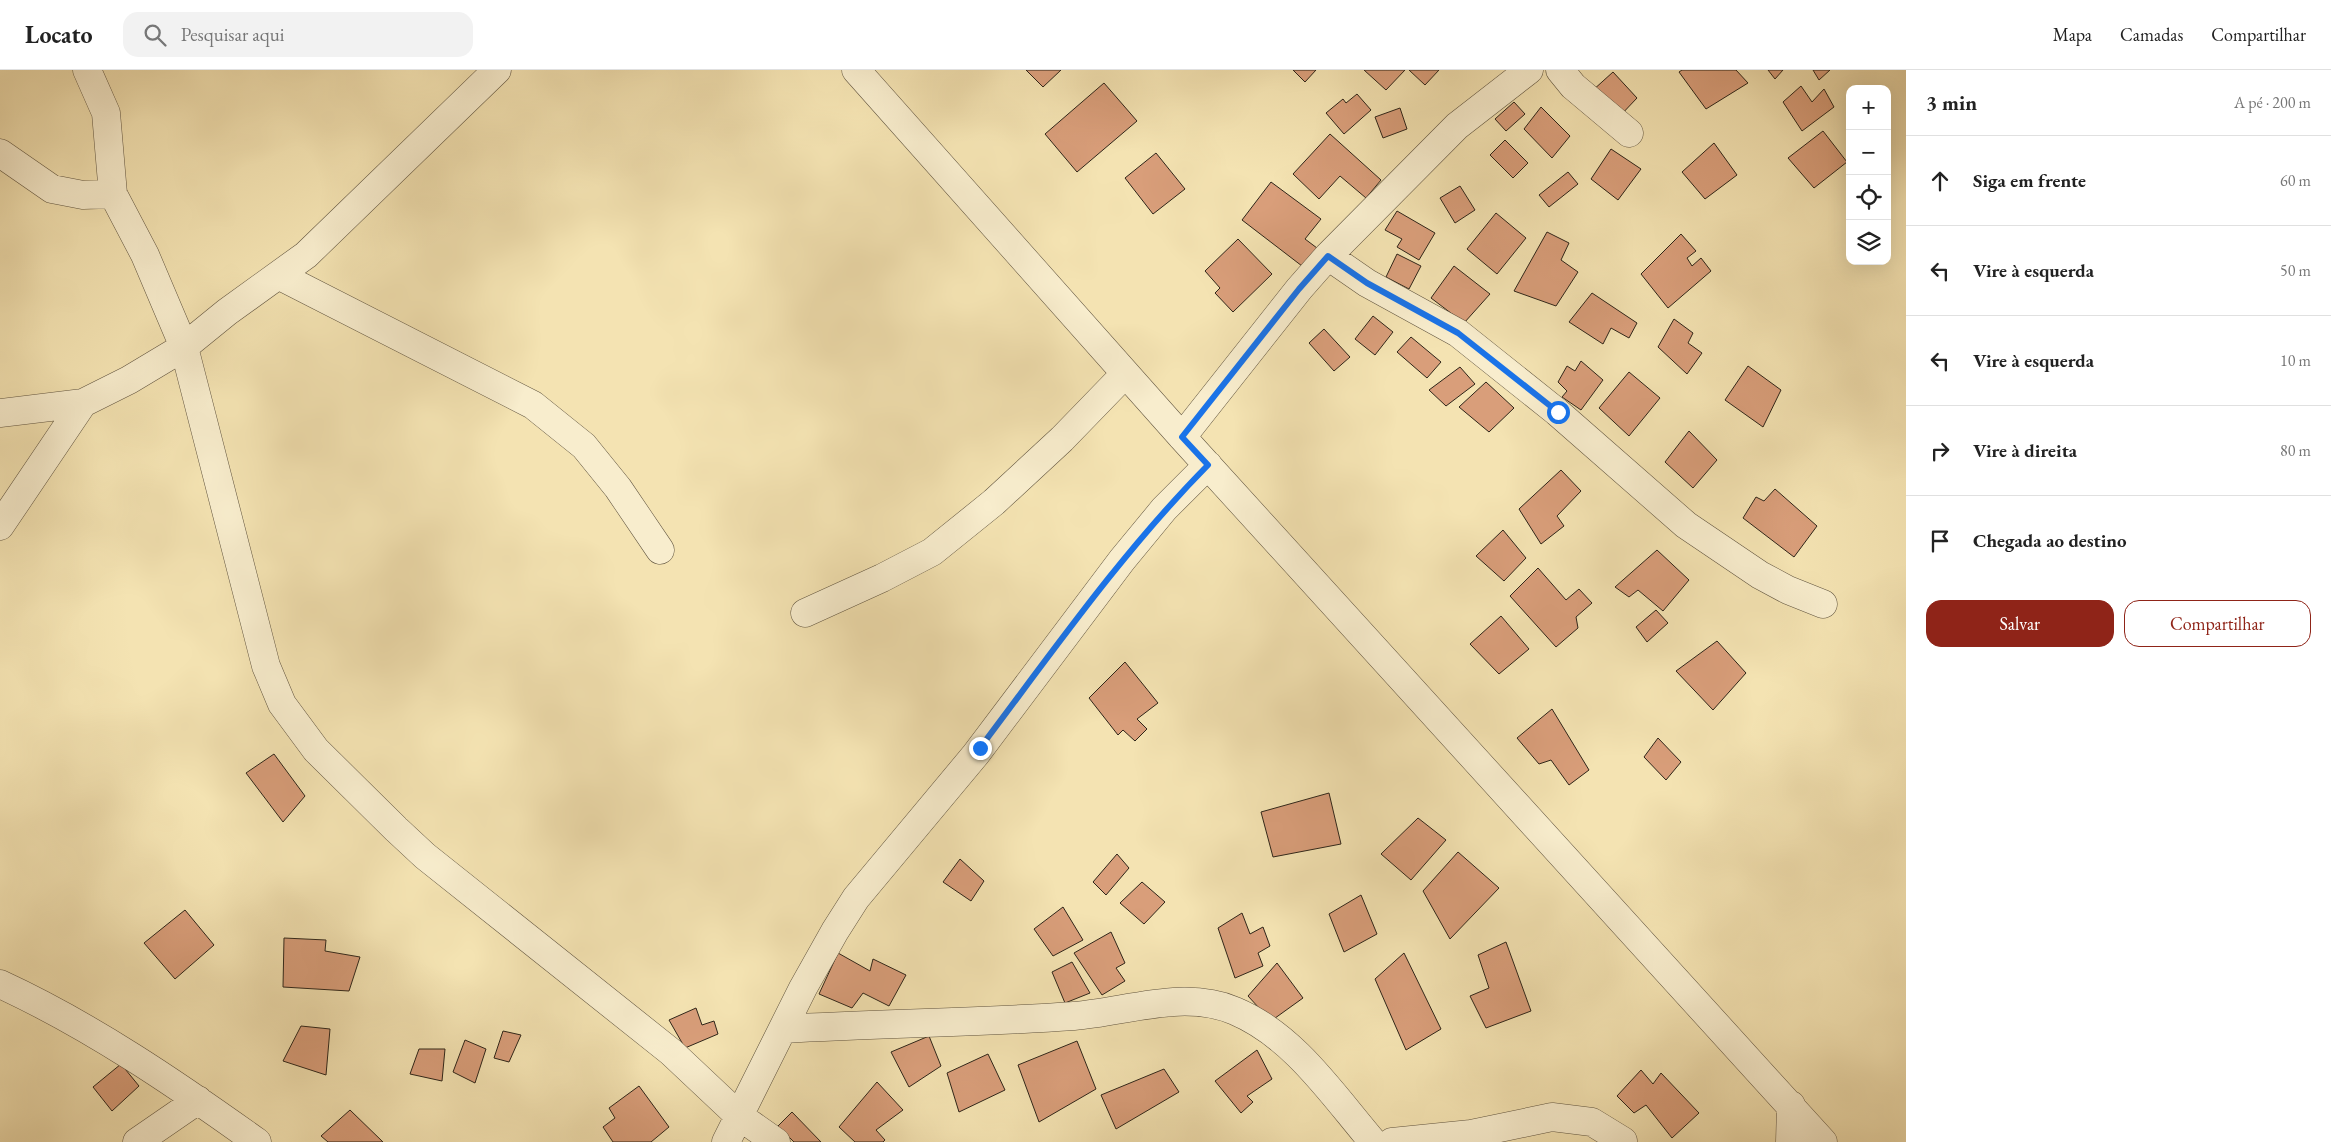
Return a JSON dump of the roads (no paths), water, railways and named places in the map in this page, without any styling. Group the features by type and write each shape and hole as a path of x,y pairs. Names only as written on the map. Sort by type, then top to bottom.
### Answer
{"street":[{"path":"87,70 106,113 113,194 145,255 184,347 266,666 282,704 316,750 425,856 671,1052 740,1116 776,1142"},
{"path":"0,413 83,403 129,380 184,347 227,312 280,276 312,249 497,70"},
{"path":"856,70 1125,374 1824,1142"},
{"path":"1182,437 1299,289 1328,256 1457,126 1529,70"},
{"path":"1560,70 1573,86 1630,133"},
{"path":"0,153 52,188 83,195 113,194"},
{"path":"1328,256 1367,283 1458,333 1558,412 1686,525 1760,576 1788,590 1824,604"},
{"path":"280,276 533,405 584,446 618,488 660,550"},
{"path":"805,613 882,578 932,552 1001,496 1062,439 1125,374"},
{"path":"0,526 83,403"},
{"path":"726,1142 830,939 856,898 976,754 1122,560 1164,509 1208,465"},
{"path":"0,984 112,1045 198,1100 257,1142"},
{"path":"784,1030 1068,1016 1145,1005 1201,1003 1234,1010 1263,1026 1296,1052 1372,1142"},
{"path":"137,1142 198,1100"},
{"path":"1790,1105 1790,1142"},
{"path":"1392,1142 1471,1134 1552,1117 1592,1122 1623,1141"}]}
